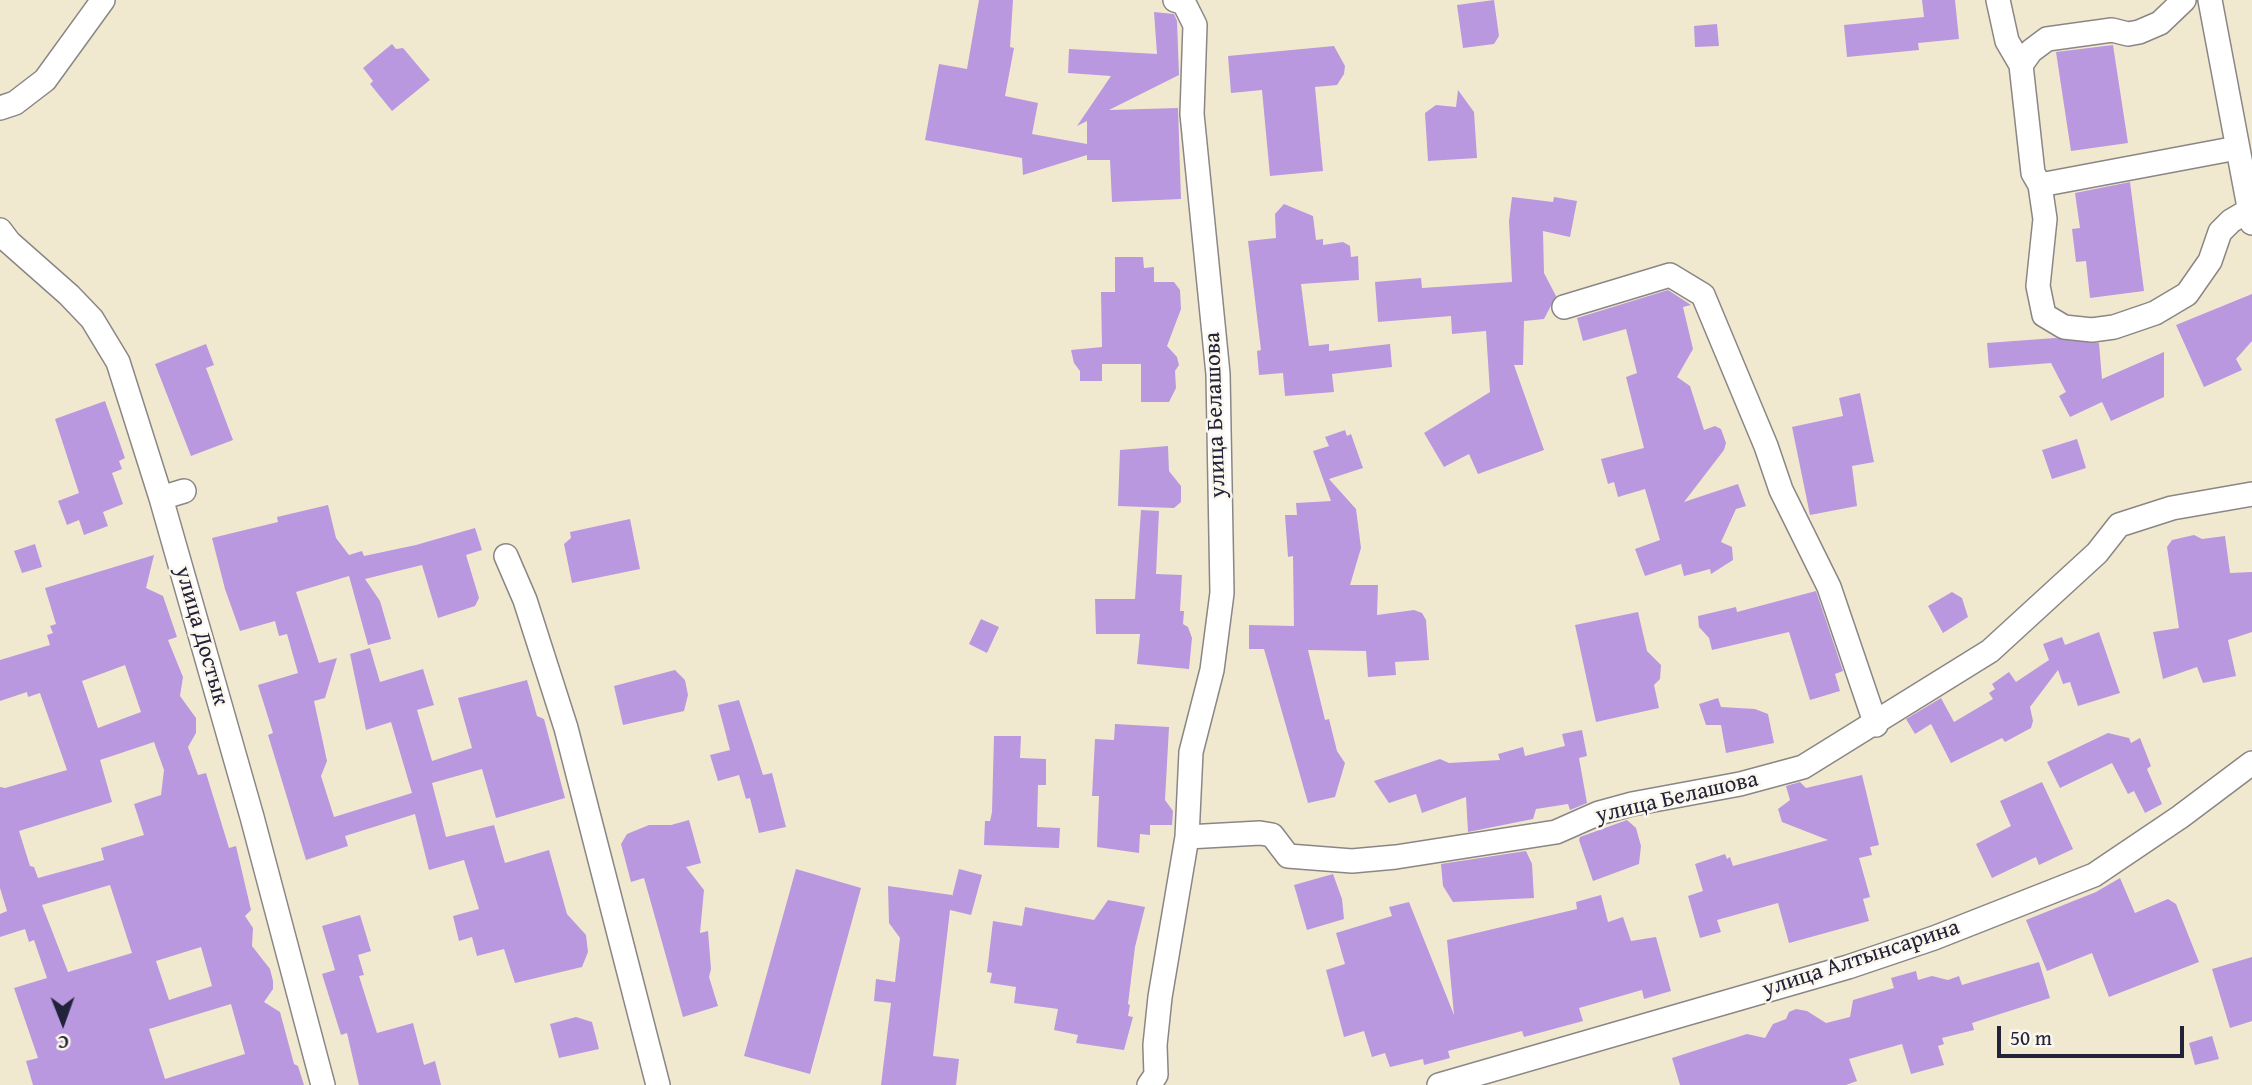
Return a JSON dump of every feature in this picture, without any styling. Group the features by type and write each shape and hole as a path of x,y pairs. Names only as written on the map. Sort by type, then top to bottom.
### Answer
{"street":[{"path":"0,108 15,103 45,80 103,0"},
{"name":"улица Белашова","path":"1149,1085 1156,1075 1160,997 1187,837 1192,752 1212,670 1222,593 1218,374 1192,114 1195,25 1184,4 1175,0"},
{"path":"1998,0 2007,41 2021,65 2033,173 2040,185 2045,219 2038,286 2040,299 2045,315 2064,327 2077,330 2103,328 2132,321 2155,313 2187,294 2210,261 2220,232 2231,220 2250,217 2210,0"},
{"path":"2021,65 2031,51 2047,38 2112,30 2128,34 2139,32 2160,23 2184,0"},
{"path":"2040,185 2237,148"},
{"name":"улица Достык","path":"0,230 92,319 118,362 161,498 252,817 323,1085"},
{"path":"1564,307 1670,275 1703,295 1766,446 1781,491 1829,587 1876,724"},
{"path":"161,498 184,491"},
{"name":"улица Белашова","path":"1187,837 1260,833 1272,835 1288,856 1352,861 1493,844 1556,832 1599,813 1632,804 1729,786 1804,767 1990,652 2097,554 2119,525 2172,508 2252,494"},
{"path":"506,556 525,600 566,728 658,1085"},
{"name":"улица Алтынсарина","path":"1438,1085 1848,967 1934,938 2094,875 2180,817 2252,763"}],"building":[{"path":"979,0 1013,0 1010,47 1014,48 1005,96 1038,103 1032,134 1087,144 1087,121 1077,126 1111,76 1068,73 1069,49 1157,54 1154,12 1174,14 1177,21 1179,75 1109,110 1178,108 1181,199 1112,202 1110,160 1087,160 1087,155 1023,175 1022,158 925,140 939,64 967,69"},
{"path":"1494,0 1499,36 1494,44 1463,48 1457,5"},
{"path":"1922,0 1955,0 1959,39 1918,43 1919,50 1847,57 1844,25 1924,17"},
{"path":"1717,24 1719,46 1695,47 1694,26"},
{"path":"392,44 396,49 403,48 430,80 392,111 370,84 373,81 363,68"},
{"path":"2113,45 2128,143 2071,151 2056,52"},
{"path":"1334,46 1345,66 1344,74 1337,85 1315,87 1323,171 1270,176 1262,90 1231,93 1228,56"},
{"path":"1458,90 1474,112 1477,158 1428,161 1425,113 1436,105 1456,107"},
{"path":"2130,182 2144,291 2090,298 2086,261 2076,262 2072,229 2080,228 2075,193"},
{"path":"1512,197 1553,202 1554,197 1577,201 1570,237 1543,231 1544,273 1556,296 1544,319 1524,321 1523,365 1514,365 1544,450 1478,474 1469,454 1444,467 1424,433 1490,392 1486,331 1452,334 1451,316 1378,322 1375,282 1421,278 1422,288 1512,282 1509,221"},
{"path":"1284,204 1313,216 1316,240 1323,239 1323,245 1343,242 1350,246 1351,257 1358,256 1359,280 1301,284 1309,346 1329,344 1329,351 1390,344 1392,367 1332,374 1334,392 1285,396 1283,373 1259,375 1257,351 1261,350 1248,241 1276,238 1275,214"},
{"path":"1115,257 1143,257 1144,268 1154,267 1154,282 1174,282 1180,290 1181,309 1167,346 1177,357 1179,365 1175,371 1176,388 1169,402 1141,402 1141,364 1102,364 1102,381 1080,381 1080,371 1074,363 1071,350 1102,347 1101,292 1115,292"},
{"path":"1668,290 1691,305 1683,307 1693,349 1677,377 1690,386 1704,430 1715,426 1721,429 1726,443 1724,450 1684,502 1738,484 1746,506 1736,509 1721,542 1732,547 1733,560 1711,574 1710,569 1684,576 1681,564 1645,576 1635,549 1660,540 1645,489 1618,497 1614,482 1608,484 1601,459 1644,448 1626,377 1637,373 1626,329 1583,341 1577,318"},
{"path":"2252,294 2252,341 2236,359 2242,370 2204,387 2176,325"},
{"path":"2055,338 2099,343 2102,379 2164,352 2164,397 2111,421 2102,402 2070,417 2059,396 2066,392 2051,363 1989,368 1987,343"},
{"path":"206,344 214,365 206,368 233,440 191,456 155,364"},
{"path":"1860,393 1874,462 1852,466 1857,506 1810,515 1792,427 1843,416 1839,398"},
{"path":"105,401 125,458 119,461 122,469 112,473 123,504 103,512 108,526 84,535 79,520 67,525 58,501 79,493 55,419"},
{"path":"1345,430 1347,436 1351,434 1363,468 1329,479 1356,509 1361,548 1350,585 1378,585 1377,615 1414,610 1422,613 1426,620 1429,660 1395,662 1396,675 1368,677 1366,651 1308,650 1325,720 1329,719 1337,751 1345,763 1335,797 1308,803 1264,649 1249,649 1249,625 1294,626 1293,556 1288,557 1285,515 1297,515 1296,503 1331,501 1313,451 1329,446 1325,437"},
{"path":"2077,439 2086,468 2052,479 2042,450"},
{"path":"1168,446 1169,471 1181,486 1181,502 1174,508 1118,506 1120,450"},
{"path":"328,505 336,538 349,555 362,551 364,556 416,545 475,528 482,550 466,555 479,598 475,606 438,618 422,565 365,579 380,601 391,639 368,645 349,576 296,592 319,663 337,658 325,698 314,701 327,761 321,776 334,817 412,793 391,722 366,730 350,654 370,648 380,682 423,669 434,705 417,710 432,761 472,748 458,698 527,680 537,716 544,719 565,798 496,818 482,769 432,783 446,837 494,825 505,863 549,850 567,914 586,935 588,952 582,967 515,983 504,949 477,956 472,937 459,941 453,916 479,909 464,860 429,870 415,814 345,836 348,846 306,860 268,735 273,733 258,685 298,673 287,634 279,636 275,621 240,631 225,589 212,538 278,522 277,517"},
{"path":"1141,510 1159,511 1156,574 1182,575 1180,611 1184,611 1183,624 1188,627 1192,638 1189,669 1137,664 1140,634 1096,634 1095,599 1135,599"},
{"path":"630,519 640,569 572,583 564,544 571,538 570,532"},
{"path":"2194,535 2202,539 2225,536 2230,573 2252,572 2252,632 2228,640 2236,676 2203,683 2197,667 2163,679 2153,632 2179,628 2167,547 2172,540"},
{"path":"35,544 42,567 22,573 14,551"},
{"path":"154,555 146,588 163,596 177,637 168,640 183,677 180,696 196,718 196,733 188,747 198,775 206,773 229,848 236,846 251,910 245,916 253,928 252,946 270,969 273,981 273,989 264,1002 280,1012 294,1064 298,1066 304,1085 33,1085 26,1061 38,1058 14,988 47,978 34,940 29,942 25,929 0,937 0,914 7,911 0,888 0,787 5,788 67,770 40,693 28,697 27,692 0,701 0,660 50,645 47,635 53,633 50,626 56,624 45,588","holes":["125,665 141,712 98,728 82,681","154,742 164,770 161,795 134,804 144,835 101,848 104,860 38,878 34,867 30,866 19,831 112,802 100,760","110,885 132,953 68,972 42,905","201,947 212,986 169,1000 156,961","231,1004 245,1054 165,1079 149,1029"]},
{"path":"1816,591 1843,671 1835,674 1840,691 1810,700 1789,632 1712,650 1709,638 1699,627 1698,616 1736,607 1737,612"},
{"path":"1952,592 1962,598 1968,617 1943,633 1928,606"},
{"path":"1638,612 1647,651 1661,665 1660,679 1654,685 1659,708 1596,722 1575,625"},
{"path":"981,619 999,627 987,653 969,644"},
{"path":"2099,632 2120,693 2078,706 2070,682 2063,684 2058,670 2030,707 2033,721 2031,728 2005,742 2002,738 1951,763 1931,724 1915,734 1906,719 1941,698 1954,722 1993,699 1989,693 1995,689 1992,684 2009,672 2016,682 2049,660 2043,644 2062,637 2065,645"},
{"path":"675,670 685,680 688,695 684,711 623,725 614,686"},
{"path":"1718,698 1721,707 1755,709 1768,714 1774,743 1726,753 1721,725 1706,725 1699,704"},
{"path":"739,700 763,775 772,773 786,827 759,833 750,798 746,799 739,775 718,781 710,755 730,750 718,705"},
{"path":"1115,724 1169,727 1165,800 1173,811 1172,825 1150,825 1150,835 1140,834 1139,853 1097,847 1099,796 1092,796 1095,739 1114,740"},
{"path":"1582,730 1587,756 1579,758 1587,803 1570,810 1568,804 1536,809 1533,819 1468,832 1466,797 1422,813 1416,794 1389,803 1374,781 1440,759 1449,763 1500,760 1498,754 1523,747 1525,756 1565,746 1562,734"},
{"path":"2108,733 2129,738 2131,743 2140,738 2151,766 2147,769 2162,804 2145,813 2134,791 2128,794 2112,763 2060,788 2047,762"},
{"path":"994,736 1021,736 1020,758 1046,759 1046,785 1038,785 1037,827 1060,828 1059,848 984,845 985,821 990,821 992,812"},
{"path":"1862,775 1879,845 1870,847 1872,855 1859,858 1870,897 1863,899 1869,921 1789,943 1778,903 1717,920 1721,932 1700,938 1688,896 1703,891 1695,864 1725,854 1727,859 1730,857 1733,866 1828,840 1782,822 1778,809 1790,800 1786,786 1800,782 1806,788"},
{"path":"2042,782 2073,849 2039,865 2036,857 1992,878 1976,844 2011,826 2000,801"},
{"path":"689,820 701,863 686,867 704,890 700,933 708,931 711,969 709,977 718,1006 683,1017 644,878 631,882 621,844 627,834 649,825 671,825"},
{"path":"1627,820 1636,828 1641,846 1639,864 1593,881 1580,837"},
{"path":"1526,851 1532,864 1534,898 1453,902 1443,886 1441,864"},
{"path":"796,869 861,888 810,1074 744,1056"},
{"path":"959,869 982,875 971,915 950,910 933,1056 959,1059 956,1085 881,1085 891,1003 874,1001 876,979 895,982 900,938 889,923 888,886 952,897"},
{"path":"1333,874 1342,899 1344,919 1307,930 1294,885"},
{"path":"2120,878 2135,913 2168,899 2176,904 2199,962 2109,997 2092,953 2047,971 2026,920 2096,892"},
{"path":"1601,895 1608,922 1623,917 1631,941 1656,937 1671,991 1644,999 1642,990 1579,1008 1583,1021 1524,1037 1522,1031 1448,1051 1450,1058 1424,1065 1423,1059 1390,1067 1385,1053 1372,1057 1364,1031 1344,1037 1326,970 1345,964 1336,933 1392,916 1389,907 1409,902 1454,1015 1447,940 1577,909 1576,902"},
{"path":"1108,900 1145,907 1135,947 1128,1004 1128,1016 1133,1017 1124,1050 1076,1043 1078,1035 1054,1030 1058,1009 1014,1003 1016,987 990,983 992,973 987,972 993,921 1022,926 1025,907 1094,920"},
{"path":"360,915 371,951 358,955 364,975 359,976 377,1033 413,1023 424,1065 435,1061 441,1085 359,1085 347,1033 341,1035 322,974 335,970 322,926"},
{"path":"2252,957 2252,1021 2230,1028 2212,969"},
{"path":"2039,962 2050,998 1972,1023 1974,1030 1942,1038 1944,1044 1938,1046 1944,1065 1911,1074 1902,1044 1849,1059 1857,1081 1846,1085 1680,1085 1672,1058 1747,1034 1765,1038 1773,1024 1786,1019 1789,1012 1796,1009 1807,1011 1826,1023 1850,1017 1853,1000 1894,988 1891,978 1916,971 1918,980 1932,976 1948,980 1959,976 1962,985"},
{"path":"576,1017 592,1022 599,1049 559,1058 550,1024"},
{"path":"2212,1036 2219,1059 2195,1065 2189,1043"}]}
